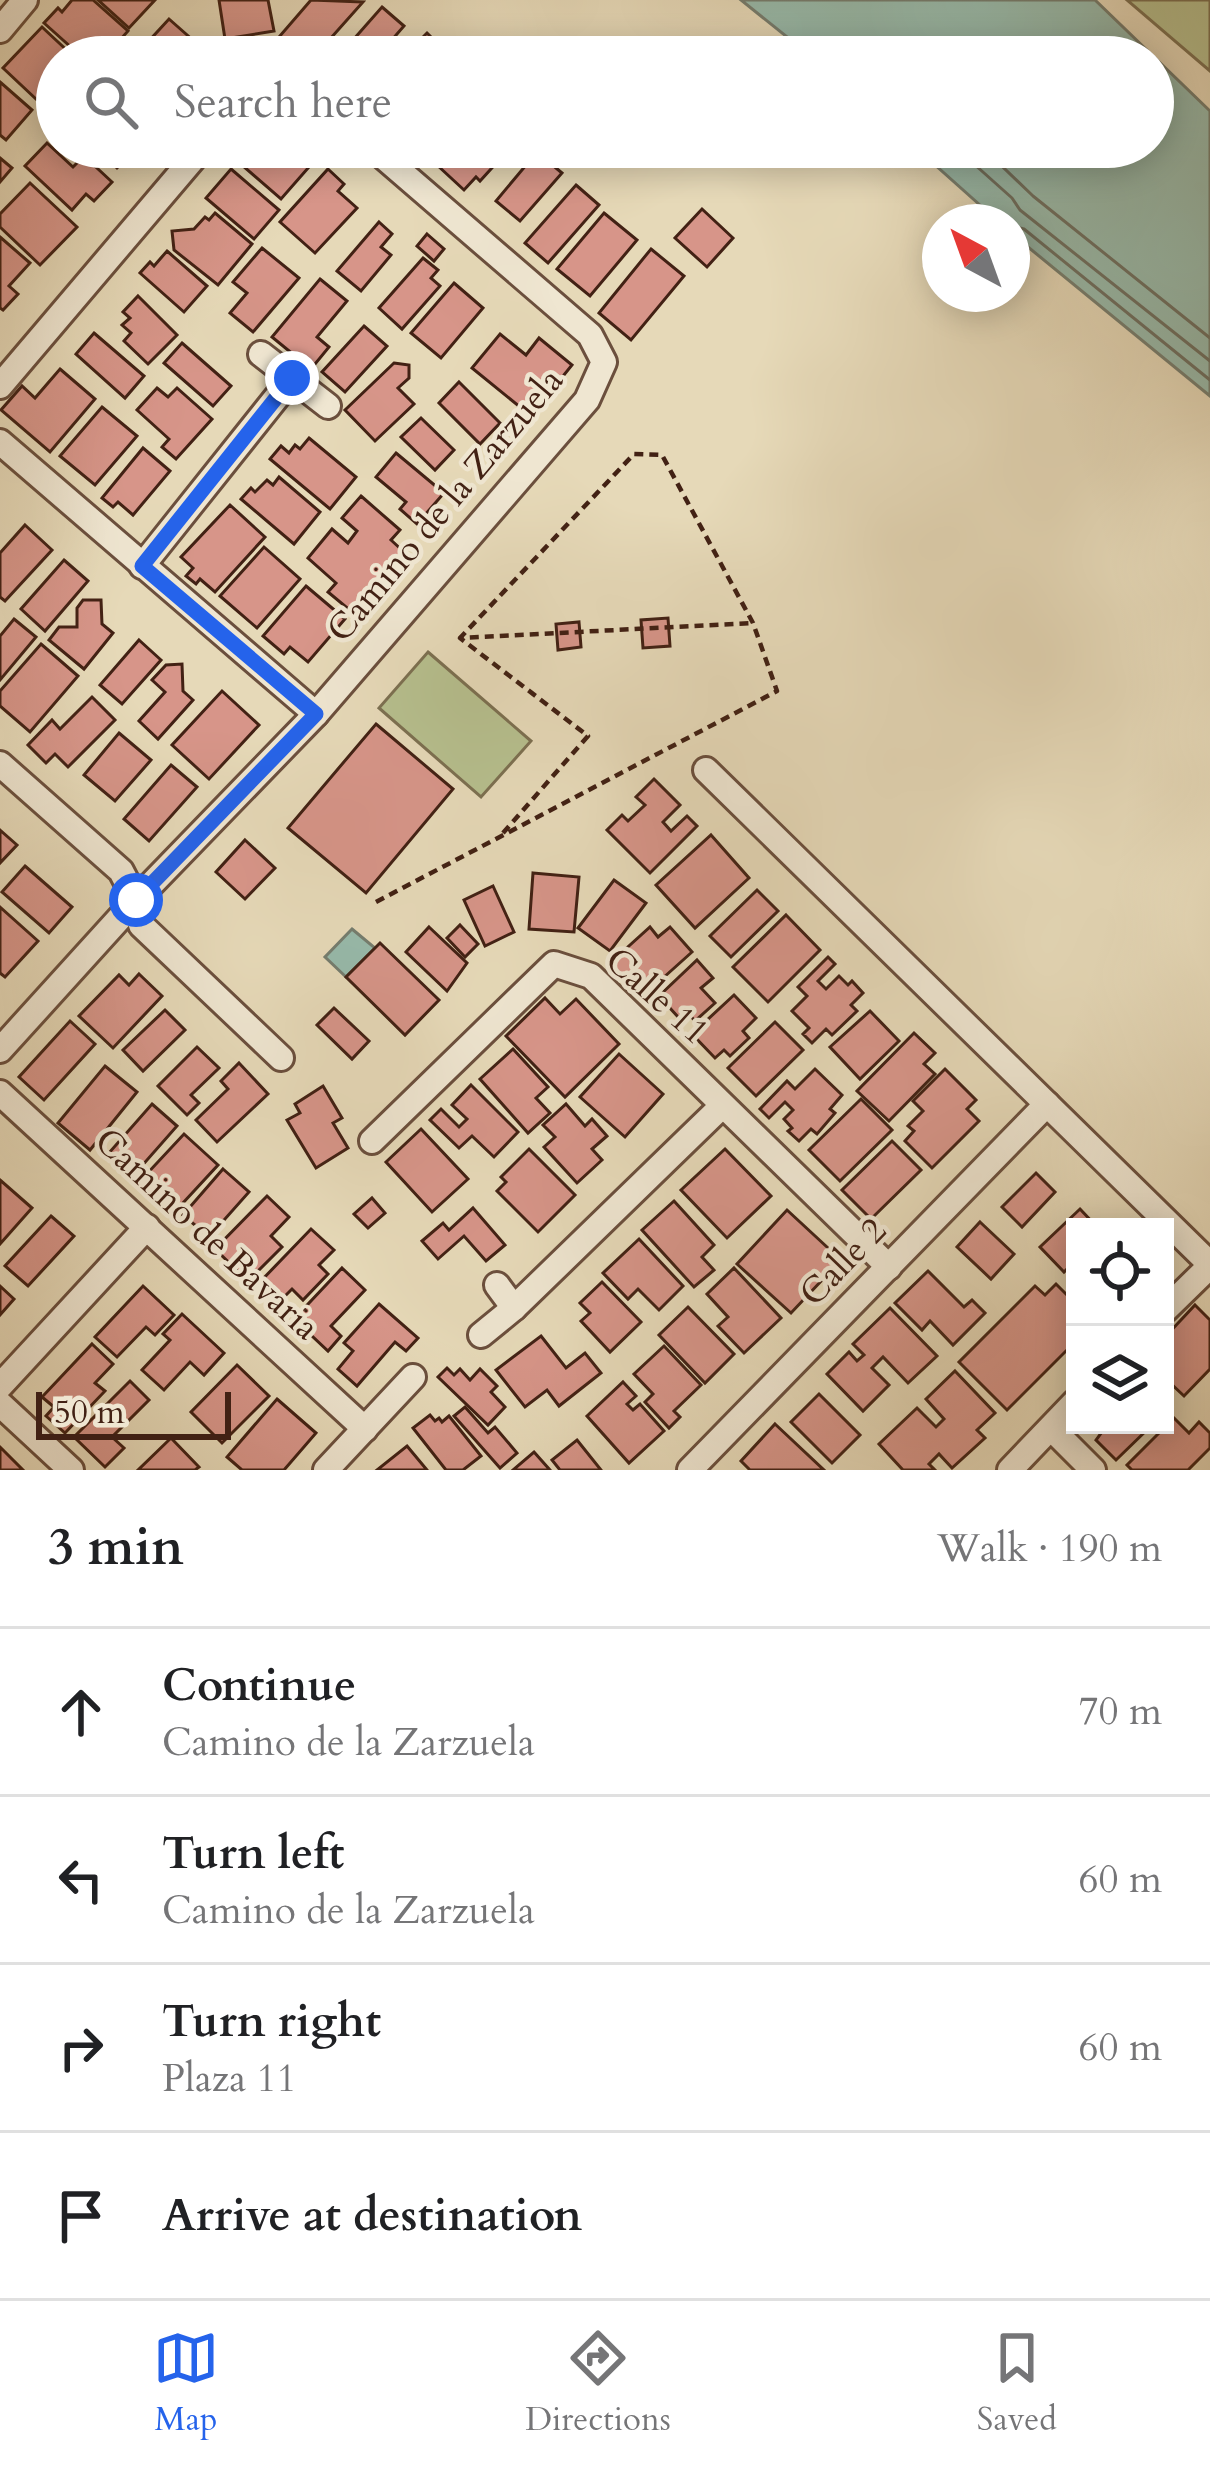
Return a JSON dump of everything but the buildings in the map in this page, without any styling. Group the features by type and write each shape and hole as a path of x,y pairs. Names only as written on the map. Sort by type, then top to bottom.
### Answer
{"street":[{"path":"0,30 26,0"},
{"path":"0,386 185,168"},
{"name":"Camino de la Zarzuela","path":"0,1050 136,900 316,714 587,400 604,362 590,335 396,168"},
{"path":"261,354 328,406"},
{"path":"142,566 292,378"},
{"path":"0,442 316,714"},
{"path":"0,764 121,871 136,900 141,925 281,1058"},
{"path":"706,770 1210,1265 1174,1301"},
{"name":"Calle 11","path":"371,1141 554,964 591,976 889,1267"},
{"name":"Camino de Bavaria","path":"0,1093 365,1429"},
{"name":"Calle 2","path":"690,1470 1048,1104"},
{"path":"481,1335 722,1106"},
{"path":"0,1385 147,1227"},
{"path":"496,1285 514,1308"},
{"path":"326,1470 413,1377"},
{"path":"0,1404 71,1470"},
{"path":"1010,1470 1066,1412"},
{"path":"1051,1428 1094,1470"}],"path":[{"path":"376,902 776,691 753,623 662,455 634,454 460,638"},
{"path":"460,638 753,623"},
{"path":"460,638 588,736 500,837"}],"green space":[{"path":"1127,0 1210,0 1210,71"},
{"path":"428,652 531,741 481,797 379,708"}],"water":[{"path":"741,0 1095,0 1132,36 786,36"},
{"path":"1174,76 1210,111 1210,396 1030,249 1030,204 979,204 939,168 1174,168"},
{"path":"352,929 375,948 346,977 325,957"}],"route":[{"path":"136,900 316,714 142,566 292,378"}]}
